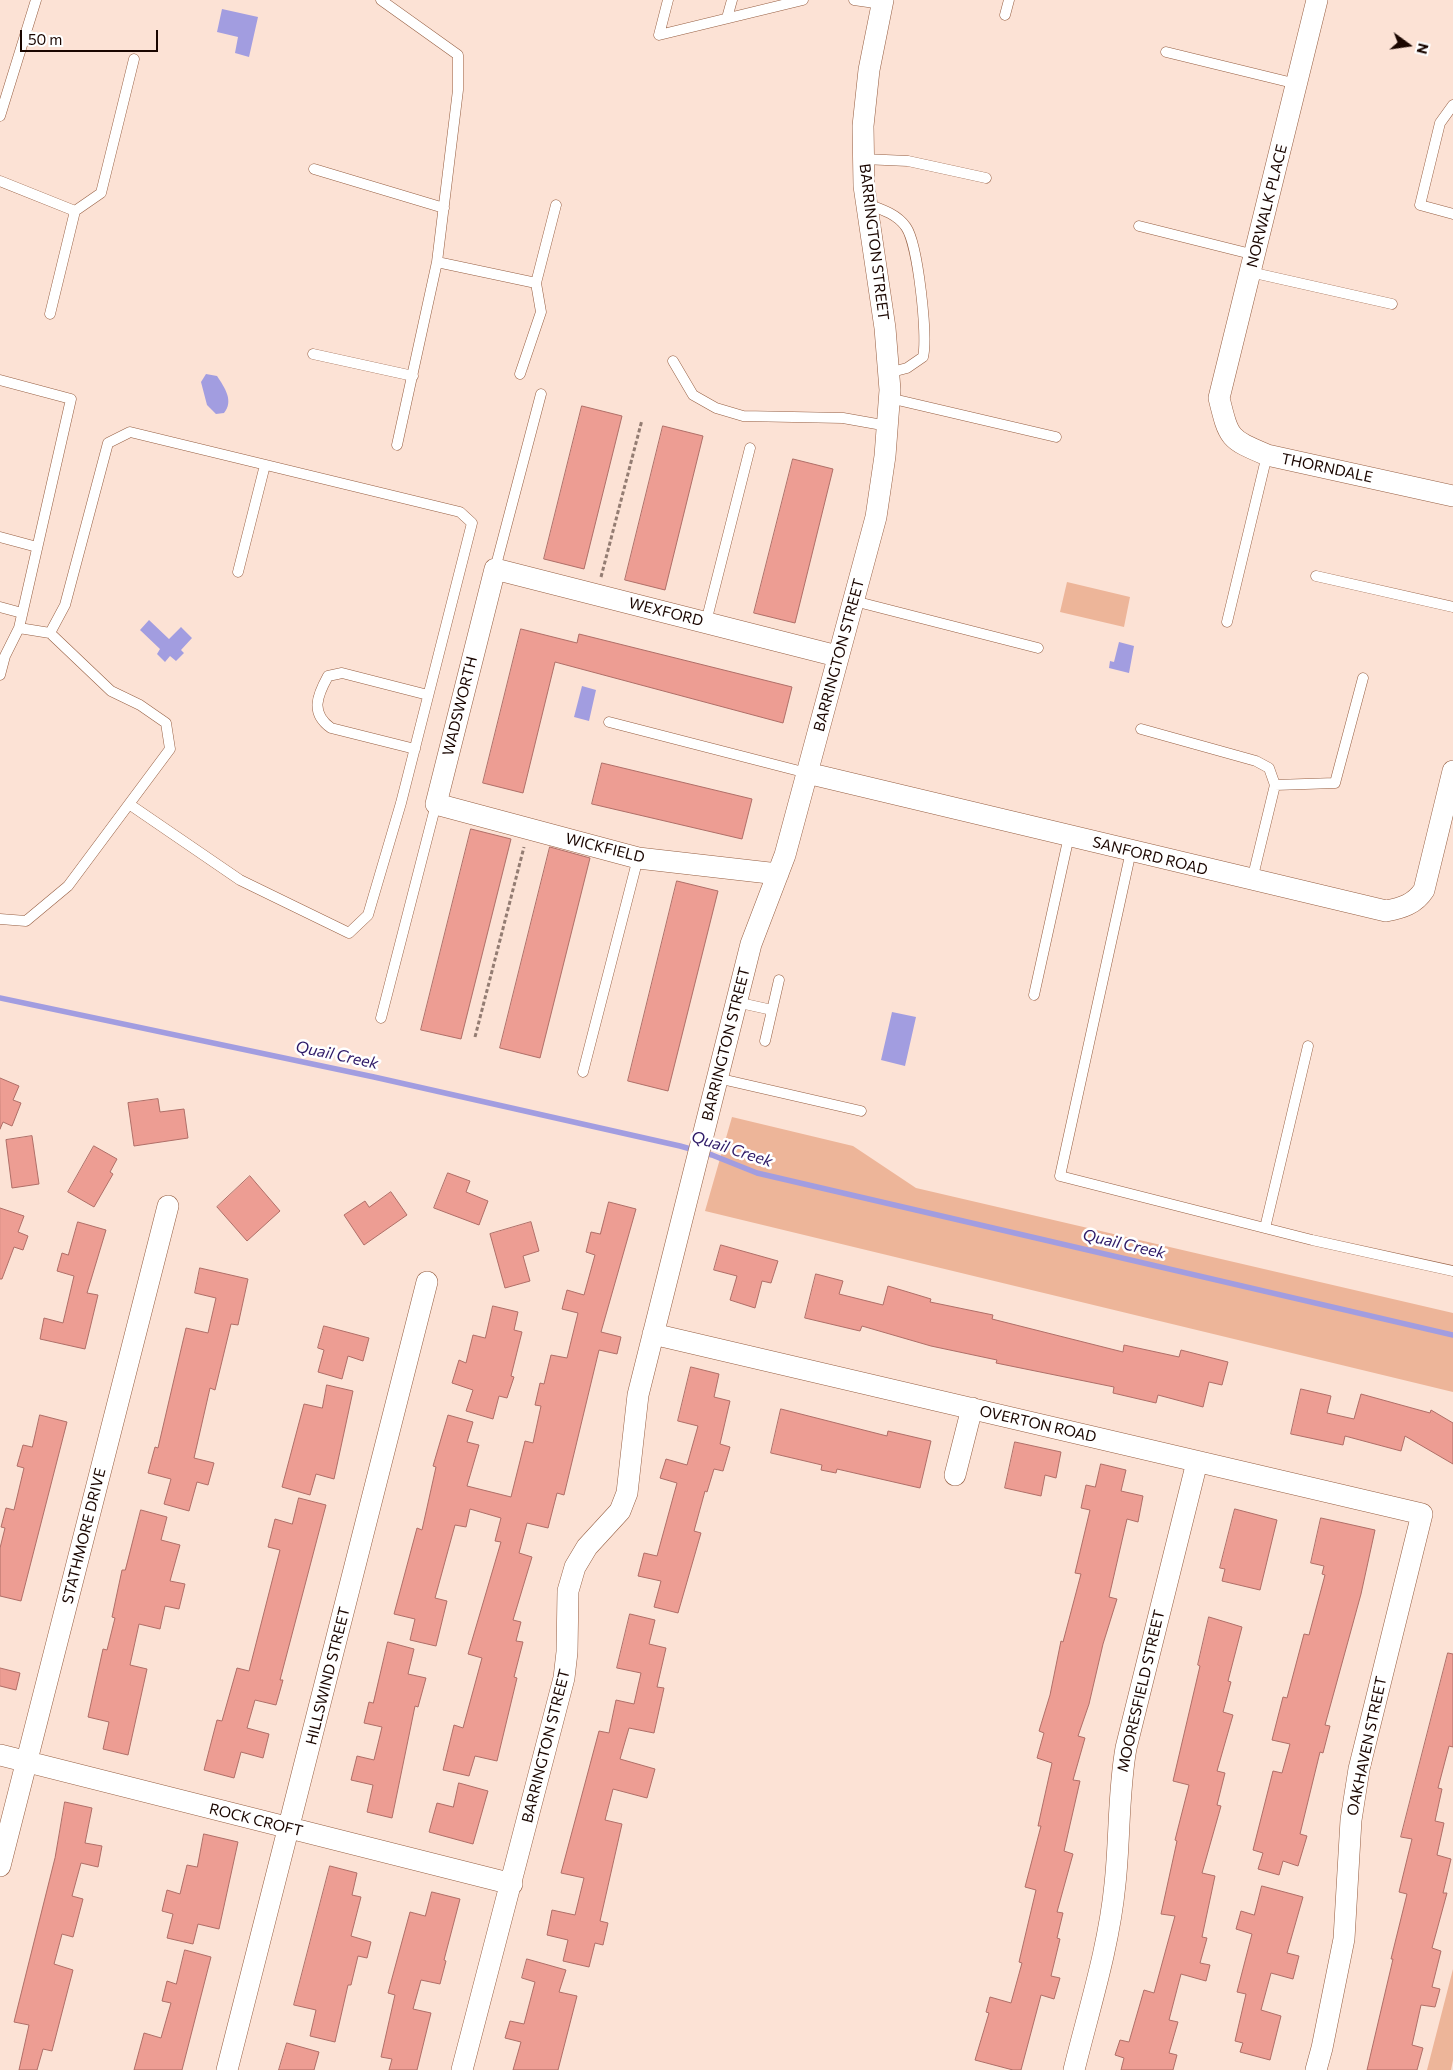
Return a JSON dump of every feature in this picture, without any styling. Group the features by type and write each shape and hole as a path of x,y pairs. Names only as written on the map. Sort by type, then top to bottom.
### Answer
{"street":[{"name":"NORWALK PLACE","path":"1222,412 1219,398 1317,0"},
{"name":"BARRINGTON STREET","path":"462,2070 512,1884 564,1678 567,1652 568,1591 575,1567 587,1547 620,1511 626,1494 638,1395 736,1002 751,944 778,874 876,517 888,426 889,398 885,328 867,204 863,159 863,126 868,70 882,2"},
{"name":"THORNDALE","path":"1222,412 1229,434 1238,443 1267,456 1453,496"},
{"name":"WEXFORD","path":"495,569 837,656"},
{"name":"WADSWORTH","path":"436,804 495,569"},
{"name":"SANFORD ROAD","path":"807,772 1386,912 1409,905 1420,897 1429,874 1453,771"},
{"name":"WICKFIELD","path":"436,804 638,858 778,874"},
{"name":"STATHMORE DRIVE","path":"0,1866 168,1206"},
{"name":"HILLSWIND STREET","path":"227,2070 427,1282"},
{"name":"OVERTON ROAD","path":"653,1334 1422,1514"},
{"path":"955,1475 972,1408"},
{"name":"MOORESFIELD STREET","path":"1074,2070 1104,1946 1115,1885 1120,1783 1126,1748 1197,1462"},
{"name":"OAKHAVEN STREET","path":"1316,2070 1344,1939 1351,1820 1360,1769 1422,1514"},
{"name":"ROCK CROFT","path":"0,1755 512,1884"}],"lane":[{"path":"0,116 36,0"},
{"path":"381,0 395,4 458,55 458,90 437,262 397,445"},
{"path":"668,0 659,35 803,0"},
{"path":"727,18 732,0"},
{"path":"854,0 882,2"},
{"path":"1005,15 1008,0"},
{"path":"1166,52 1297,84"},
{"path":"50,314 75,211 101,192 134,59"},
{"path":"1453,105 1440,122 1420,205 1453,214"},
{"path":"863,159 908,160 986,178"},
{"path":"314,170 444,208"},
{"path":"0,181 75,211"},
{"path":"867,204 898,218 907,228 916,265 924,332 923,357 908,368 888,373"},
{"path":"520,374 541,312 536,283 556,205"},
{"path":"1140,226 1252,263 1392,304"},
{"path":"437,262 536,283"},
{"path":"313,354 412,376"},
{"path":"673,360 693,395 716,408 743,416 843,418 888,426"},
{"path":"0,380 71,399 19,628 5,656 0,675"},
{"name":"WADSWORTH","path":"495,569 541,394"},
{"path":"889,398 1056,436"},
{"path":"50,633 65,605 108,443 130,432 460,512 472,523 401,803 368,915 350,933 240,880 129,804"},
{"path":"706,622 750,448"},
{"path":"1227,622 1267,456"},
{"path":"238,572 265,465"},
{"path":"0,537 37,547"},
{"path":"1316,576 1453,607"},
{"path":"854,601 1038,648"},
{"path":"0,607 22,613"},
{"path":"0,918 26,921 68,886 170,749 166,722 140,705 111,692 50,633 19,628"},
{"path":"415,749 331,728 322,722 318,715 320,695 328,676 342,673 428,695"},
{"path":"1275,785 1335,783 1363,678"},
{"path":"609,722 807,772"},
{"path":"1141,729 1256,761 1269,768 1275,785 1252,880"},
{"name":"WADSWORTH","path":"381,1018 436,804"},
{"path":"1034,995 1069,836"},
{"path":"1131,851 1060,1176 1265,1228 1453,1271"},
{"path":"583,1072 638,858"},
{"path":"764,1041 779,980"},
{"path":"736,1002 772,1010"},
{"path":"1265,1228 1308,1046"},
{"path":"717,1078 862,1111"}],"path":[{"path":"597,595 642,420"},
{"path":"475,1037 529,829"}],"shaded area":[{"path":"222,9 258,17 249,57 235,53 238,37 217,32"},
{"path":"206,374 217,376 227,394 228,404 224,413 216,414 207,405 201,382"},
{"path":"1067,582 1130,597 1124,627 1060,612"},
{"path":"149,620 169,639 181,627 192,638 181,650 184,653 176,661 170,656 165,662 157,654 160,649 140,630"},
{"path":"1119,642 1134,646 1129,673 1109,668 1110,661 1114,662"},
{"path":"582,686 596,690 589,721 574,717"},
{"path":"892,1012 916,1017 905,1066 881,1060"},
{"path":"732,1117 853,1146 916,1188 1453,1313 1453,1392 705,1211"},
{"path":"1453,1969 1453,2060 1451,2070 1427,2070"}],"building":[{"path":"582,406 622,416 584,569 544,559"},
{"path":"663,426 703,436 665,590 625,580"},
{"path":"793,459 833,469 795,623 754,613"},
{"path":"521,629 577,643 579,634 792,687 783,723 555,662 523,793 483,783"},
{"path":"602,763 752,799 742,839 592,804"},
{"path":"471,829 511,839 461,1039 421,1030"},
{"path":"550,847 590,858 540,1058 500,1048"},
{"path":"677,881 718,891 668,1091 628,1081"},
{"path":"0,1078 19,1086 13,1100 21,1103 12,1126 3,1122 0,1129"},
{"path":"158,1099 160,1112 184,1109 188,1138 134,1146 128,1103"},
{"path":"32,1136 39,1184 12,1188 6,1140"},
{"path":"94,1146 117,1159 110,1172 113,1174 94,1207 68,1192"},
{"path":"448,1173 470,1181 466,1192 488,1201 479,1225 434,1208"},
{"path":"250,1176 280,1211 247,1241 217,1207"},
{"path":"391,1192 407,1215 364,1245 344,1215 365,1201 369,1207"},
{"path":"609,1202 636,1209 601,1332 621,1337 617,1354 599,1350 564,1495 557,1493 548,1528 527,1523 519,1553 532,1557 513,1620 521,1622 516,1641 523,1642 514,1677 517,1678 497,1761 475,1756 469,1776 443,1770 454,1725 463,1728 482,1658 468,1654 501,1542 495,1541 501,1518 470,1509 466,1527 455,1525 435,1598 447,1601 436,1646 410,1640 415,1619 394,1614 417,1528 422,1530 436,1467 433,1466 448,1415 473,1422 467,1442 479,1445 467,1486 511,1497 525,1441 533,1443 541,1406 535,1405 540,1383 544,1384 551,1355 567,1358 578,1313 562,1309 567,1290 584,1295 595,1255 586,1252 591,1232 600,1234"},
{"path":"0,1208 24,1216 18,1232 28,1236 23,1250 14,1247 2,1279 0,1279"},
{"path":"78,1222 106,1230 87,1293 98,1295 85,1349 40,1339 44,1318 63,1323 74,1276 57,1271 62,1253 68,1255"},
{"path":"531,1222 539,1251 523,1256 530,1281 505,1288 490,1234"},
{"path":"721,1245 778,1261 771,1283 762,1281 755,1308 730,1300 737,1276 714,1270"},
{"path":"200,1268 248,1279 238,1325 231,1324 215,1390 210,1388 194,1458 214,1463 208,1485 197,1482 189,1511 164,1504 171,1479 148,1473 155,1447 158,1448 186,1328 208,1333 216,1298 195,1293"},
{"path":"816,1274 843,1281 839,1294 883,1305 888,1286 931,1299 930,1302 993,1315 992,1319 1123,1352 1124,1345 1179,1357 1181,1350 1228,1362 1222,1385 1209,1382 1203,1407 1158,1395 1156,1403 1113,1393 1114,1387 996,1363 997,1360 931,1346 862,1326 860,1331 805,1318"},
{"path":"493,1306 518,1312 514,1330 522,1332 511,1376 514,1377 507,1398 499,1396 493,1419 466,1411 473,1390 452,1383 459,1360 466,1363 473,1335 485,1338"},
{"path":"324,1326 369,1338 363,1361 348,1356 342,1379 318,1372 324,1350 318,1348"},
{"path":"691,1367 719,1374 714,1397 730,1401 720,1444 730,1447 723,1471 714,1469 707,1492 705,1491 694,1531 701,1533 678,1613 654,1607 661,1581 638,1576 644,1553 657,1556 677,1483 660,1478 666,1459 687,1465 698,1426 678,1421"},
{"path":"327,1385 353,1391 334,1479 316,1474 310,1495 282,1487 304,1404 322,1408"},
{"path":"1301,1389 1331,1396 1327,1413 1354,1419 1361,1394 1430,1413 1431,1410 1453,1423 1453,1464 1405,1436 1401,1451 1345,1436 1343,1445 1291,1434"},
{"path":"781,1409 887,1436 888,1431 931,1441 920,1488 837,1469 836,1473 821,1470 822,1465 771,1453"},
{"path":"40,1415 67,1422 21,1601 0,1596 0,1548 5,1528 1,1527 6,1508 14,1510 24,1468 17,1466 23,1445 32,1447"},
{"path":"1015,1442 1061,1452 1056,1478 1045,1475 1041,1496 1005,1488"},
{"path":"1101,1464 1126,1470 1121,1491 1143,1496 1138,1522 1127,1519 1109,1597 1117,1599 1103,1644 1089,1704 1078,1736 1085,1738 1073,1780 1080,1781 1064,1851 1073,1854 1057,1912 1063,1913 1057,1938 1060,1939 1051,1976 1060,1978 1054,1999 1041,1995 1021,2070 1013,2070 975,2060 989,2013 986,2012 990,1997 1011,2003 1022,1963 1019,1962 1036,1890 1025,1887 1041,1826 1038,1826 1052,1763 1037,1758 1044,1733 1039,1731 1050,1695 1061,1641 1063,1642 1081,1574 1075,1573 1090,1510 1081,1508 1086,1485 1095,1487"},
{"path":"299,1498 326,1505 280,1680 283,1680 276,1705 255,1700 247,1728 269,1734 263,1758 241,1752 234,1778 204,1770 217,1720 222,1721 237,1668 249,1671 280,1550 268,1547 275,1519 292,1524"},
{"path":"1235,1509 1277,1520 1260,1590 1222,1581 1225,1569 1220,1568"},
{"path":"141,1510 167,1517 161,1540 180,1545 170,1581 185,1584 179,1609 165,1606 160,1629 139,1624 130,1665 147,1669 128,1755 103,1749 109,1722 88,1717 103,1649 107,1650 115,1618 112,1617 122,1570 125,1570"},
{"path":"1321,1518 1375,1530 1361,1594 1325,1725 1330,1726 1323,1753 1320,1752 1300,1834 1307,1836 1298,1866 1283,1861 1279,1875 1258,1869 1263,1853 1253,1850 1273,1771 1282,1773 1290,1744 1272,1740 1283,1697 1287,1698 1304,1634 1309,1635 1325,1575 1322,1574 1324,1566 1311,1563"},
{"path":"630,1614 655,1620 649,1644 666,1648 657,1687 664,1688 654,1733 629,1728 620,1759 655,1769 647,1798 613,1789 605,1820 622,1824 600,1921 608,1923 603,1945 595,1943 589,1967 563,1961 568,1940 547,1935 552,1910 575,1915 584,1878 561,1873 599,1731 609,1733 616,1700 634,1704 641,1673 617,1668"},
{"path":"1209,1617 1242,1627 1228,1681 1231,1682 1223,1712 1233,1715 1217,1771 1225,1773 1217,1805 1221,1806 1202,1873 1215,1876 1202,1937 1207,1938 1200,1963 1210,1965 1206,1981 1181,1974 1169,2020 1178,2022 1169,2053 1177,2055 1173,2070 1121,2070 1124,2058 1115,2055 1120,2040 1129,2042 1144,1990 1154,1993 1175,1916 1161,1914 1177,1841 1175,1840 1189,1785 1173,1781 1200,1666 1198,1665"},
{"path":"388,1642 414,1649 408,1674 426,1678 418,1707 415,1706 392,1818 367,1812 373,1785 351,1780 357,1756 374,1760 382,1727 364,1723 369,1702 373,1703"},
{"path":"1448,1653 1453,1654 1453,1747 1449,1746 1438,1788 1442,1789 1435,1821 1444,1823 1437,1855 1451,1859 1443,1893 1447,1893 1432,1948 1441,1951 1432,1987 1440,1989 1435,2007 1421,2005 1412,2045 1423,2048 1417,2070 1367,2070 1407,1894 1399,1892 1412,1839 1401,1837"},
{"path":"0,1668 20,1673 16,1690 0,1686"},
{"path":"459,1783 488,1791 473,1844 429,1832 437,1803 453,1807"},
{"path":"65,1802 92,1808 85,1843 102,1846 98,1867 81,1863 72,1896 83,1899 73,1937 62,1934 54,1964 73,1970 52,2051 43,2049 37,2070 19,2070 29,2025 14,2022 55,1858"},
{"path":"204,1834 238,1842 219,1929 198,1924 193,1944 167,1938 173,1914 162,1911 167,1890 180,1894 187,1865 197,1867"},
{"path":"330,1866 357,1873 352,1895 361,1897 351,1936 371,1942 367,1958 358,1956 351,1985 348,1985 335,2042 310,2036 316,2010 294,2005"},
{"path":"1262,1886 1303,1897 1287,1953 1299,1956 1293,1979 1271,1973 1261,2010 1281,2016 1270,2060 1240,2052 1243,2043 1235,2041 1246,1994 1237,1992 1252,1934 1236,1929 1241,1911 1254,1915"},
{"path":"432,1892 460,1899 444,1960 446,1961 440,1984 421,1980 413,2009 431,2013 417,2070 389,2070 392,2059 381,2057 395,1995 388,1993 410,1912 425,1916"},
{"path":"185,1950 211,1957 182,2070 134,2070 144,2033 161,2038 171,2003 162,2001 167,1981 176,1984"},
{"path":"527,1959 566,1970 559,1992 577,1996 558,2070 513,2070 521,2042 505,2038 510,2021 524,2024 535,1982 522,1978"},
{"path":"287,2043 319,2052 314,2070 279,2070"}],"waterway":[{"name":"Quail Creek","path":"0,998 374,1077 680,1146 712,1155 757,1173 1453,1335"}]}
